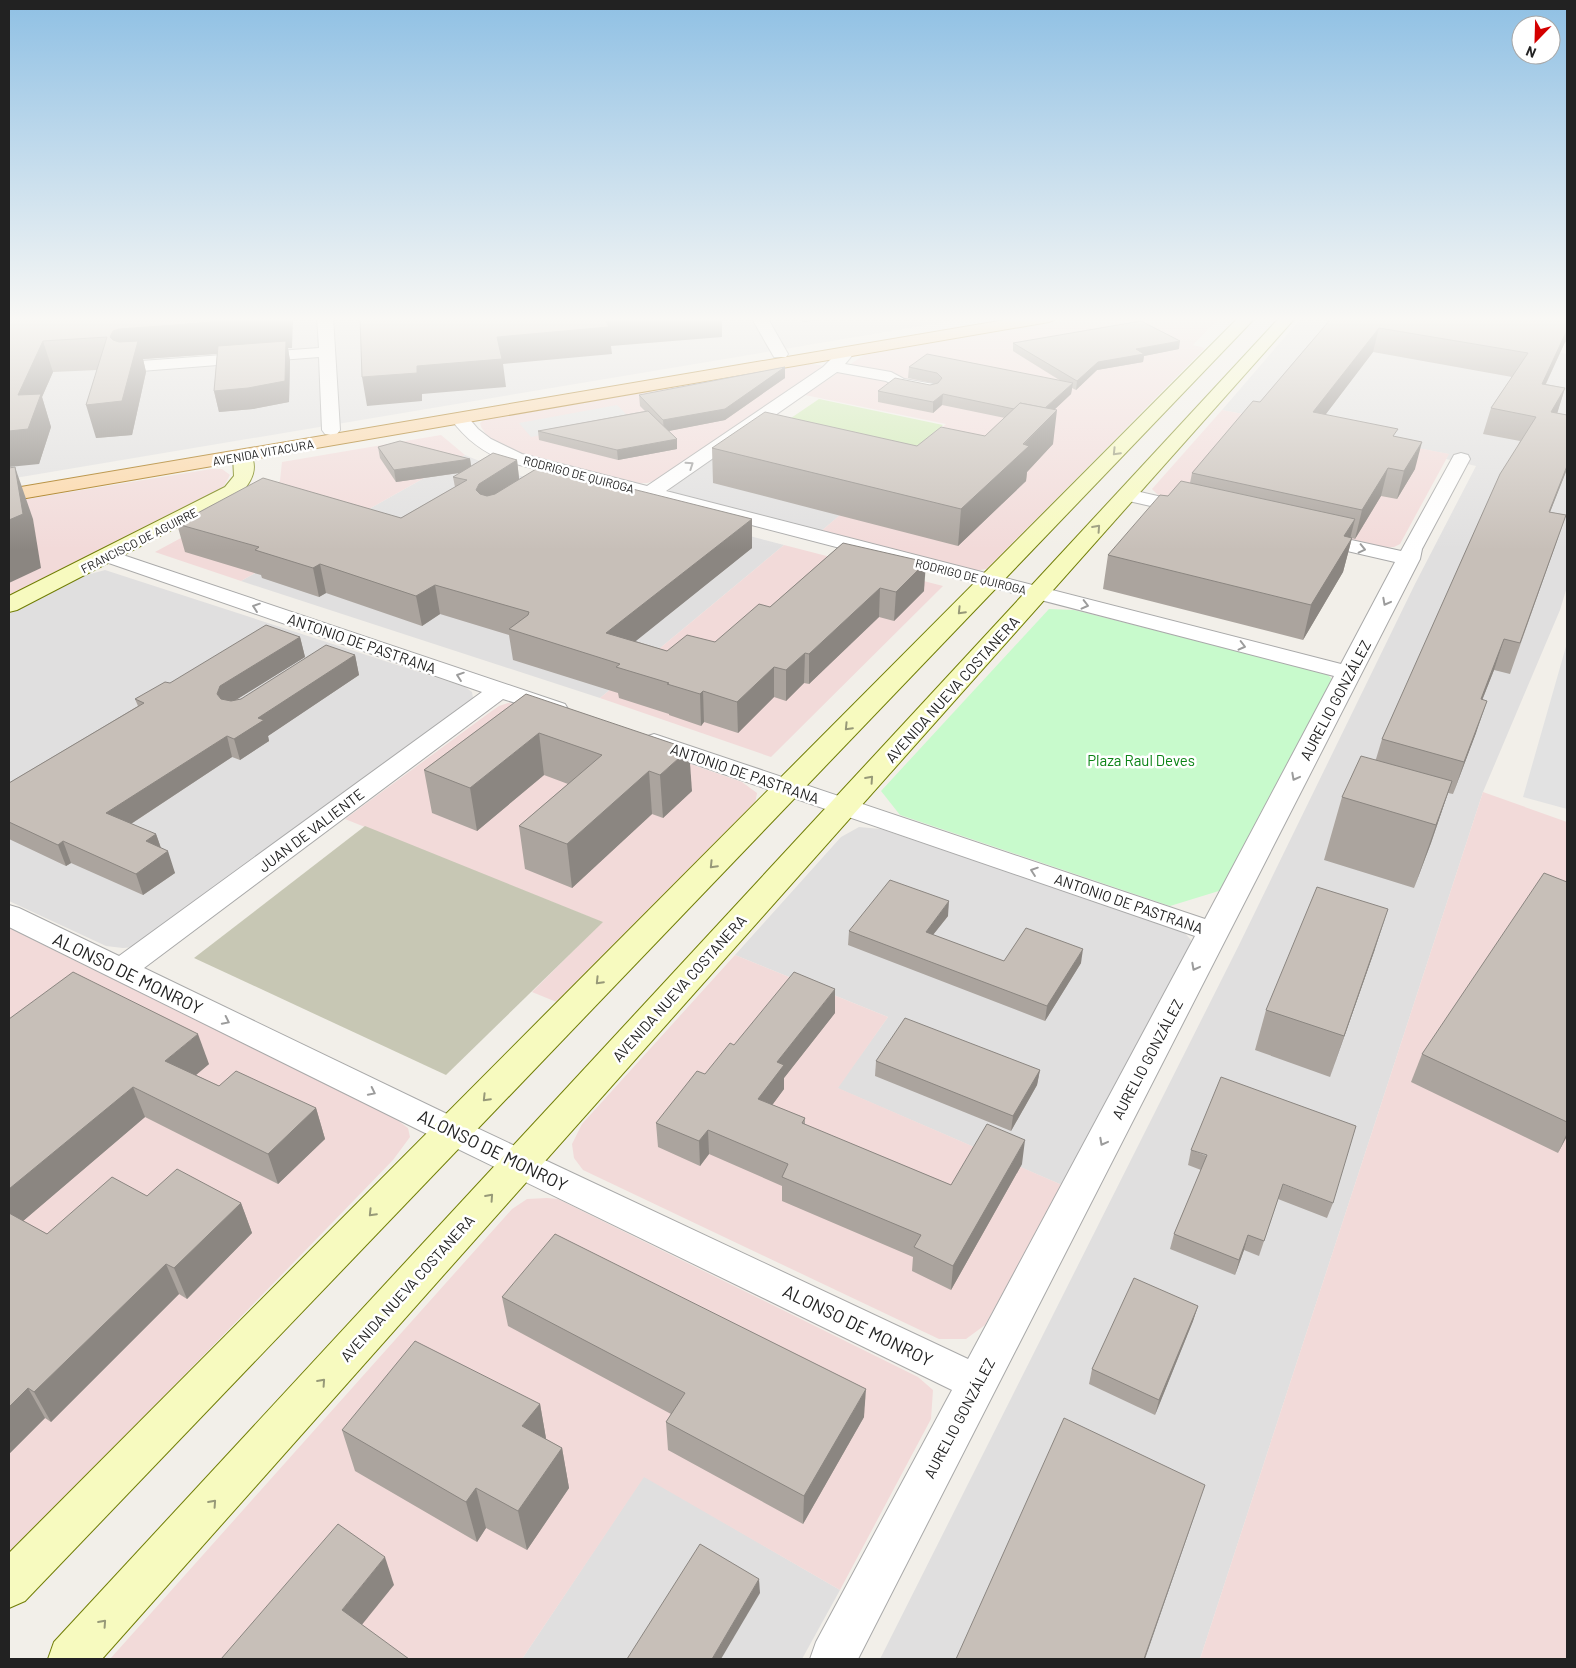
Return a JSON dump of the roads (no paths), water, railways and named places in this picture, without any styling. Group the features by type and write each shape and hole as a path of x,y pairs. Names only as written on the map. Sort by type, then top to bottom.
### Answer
{"main road":[{"name":"AVENIDA VITACURA","path":"9,485 539,395"},
{"name":"AVENIDA VITACURA","path":"9,496 600,395"},
{"path":"9,1585 1171,395"},
{"name":"AVENIDA NUEVA COSTANERA","path":"71,1659 1216,395"},
{"path":"302,446 322,438 331,430"},
{"name":"FRANCISCO DE AGUIRRE","path":"9,605 232,491 243,481 245,470 242,456"}],"street":[{"path":"329,395 331,430"},
{"path":"650,493 793,395"},
{"name":"RODRIGO DE QUIROGA","path":"460,419 474,436 498,452 1038,594 1349,673"},
{"name":"AURELIO GONZÁLEZ","path":"833,1659 1412,549 1461,459"},
{"path":"540,484 563,470"},
{"path":"1127,495 1206,513"},
{"path":"1300,534 1408,559"},
{"name":"ANTONIO DE PASTRANA","path":"107,556 573,715"},
{"path":"325,656 352,639"},
{"name":"JUAN DE VALIENTE","path":"121,970 500,690"},
{"name":"ANTONIO DE PASTRANA","path":"637,736 1213,932"},
{"name":"ALONSO DE MONROY","path":"9,915 520,1164 978,1383"}],"park label":[{"name":"Plaza Raul Deves","path":"1141,760"}]}
